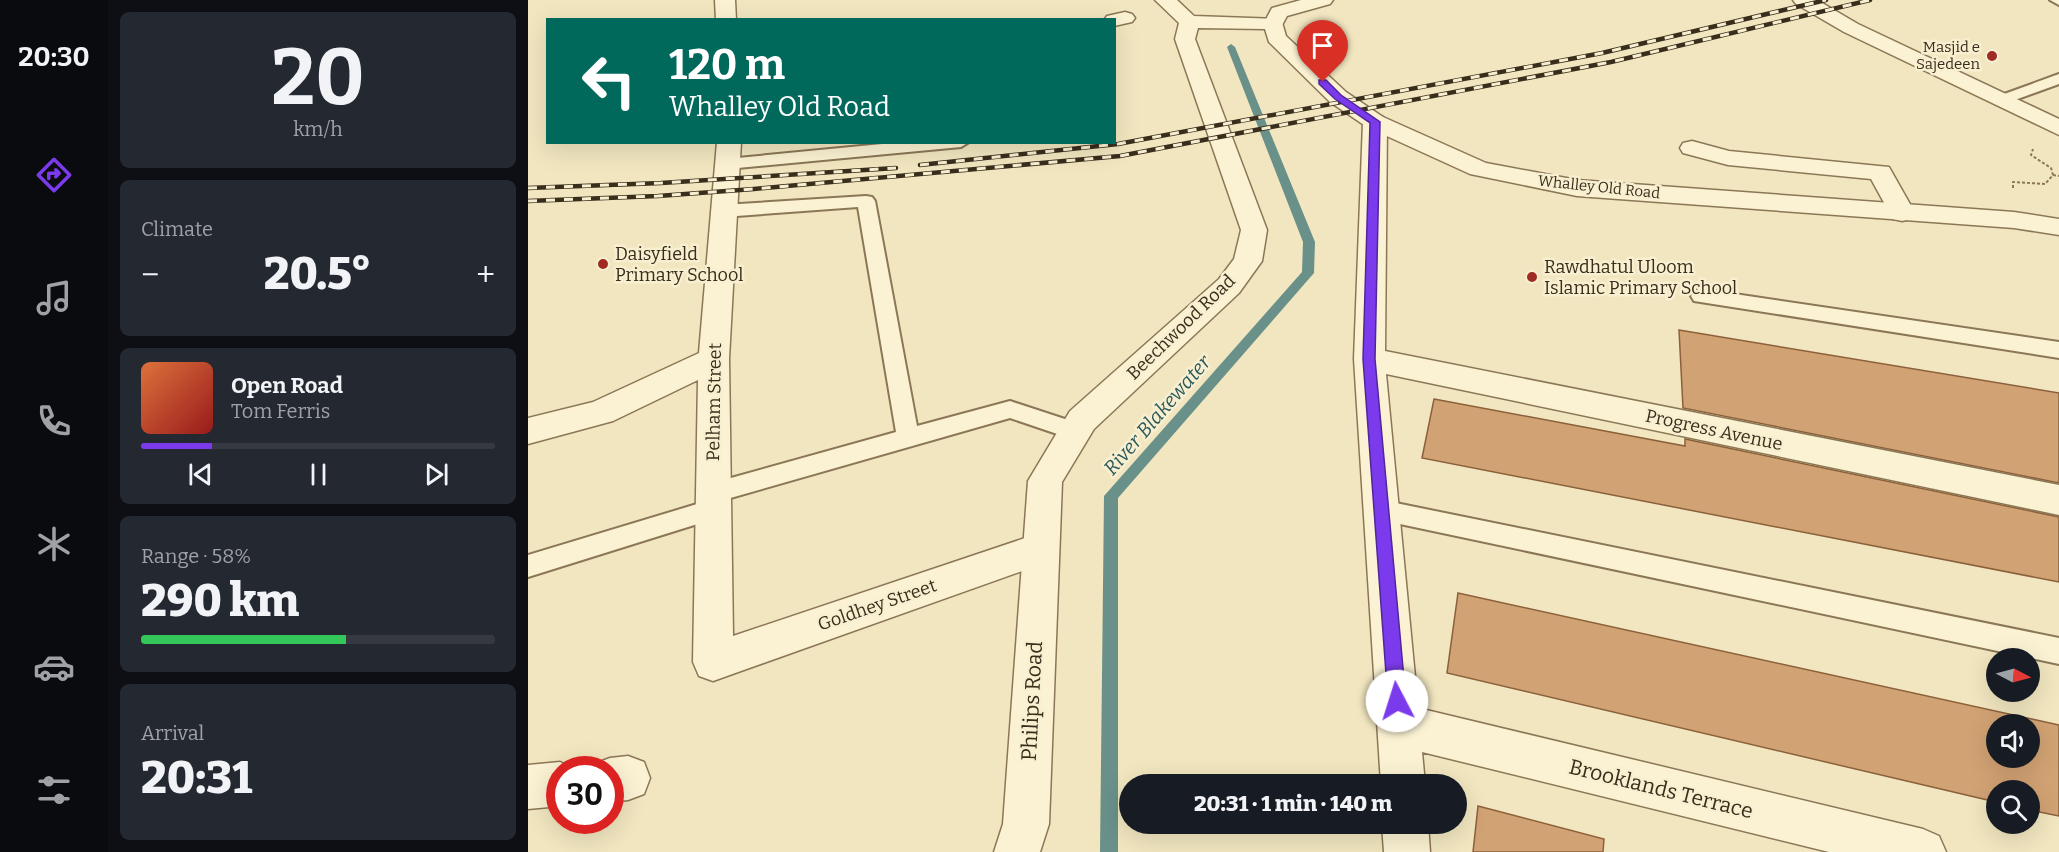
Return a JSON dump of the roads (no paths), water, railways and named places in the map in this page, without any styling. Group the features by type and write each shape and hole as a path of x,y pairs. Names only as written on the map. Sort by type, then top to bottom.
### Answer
{"street":[{"path":"725,0 726,18"},
{"path":"1165,0 1190,22 1274,23 1279,12 1323,0"},
{"path":"1803,0 1851,28 2051,124"},
{"name":"Beechwood Road","path":"1040,549 1045,481 1082,420 1228,286 1248,261 1254,230 1185,39 1190,22"},
{"name":"Whalley Old Road","path":"1274,23 1276,38 1338,97 1375,122 1479,169 1577,188 2014,220 2059,227"},
{"path":"1375,122 1369,359 1402,774"},
{"path":"1692,148 1728,158 1880,172 1902,213"},
{"name":"Pelham Street","path":"713,662 714,359 728,153"},
{"path":"528,431 601,412 714,359"},
{"name":"Progress Avenue","path":"1369,359 2059,500"},
{"name":"Goldhey Street","path":"713,662 1040,549"},
{"name":"Philips Road","path":"1017,852 1026,824 1040,549"},
{"name":"Brooklands Terrace","path":"1399,725 1923,852"},
{"path":"528,787 546,785"},
{"path":"1406,834 1407,852"}],"lane":[{"path":"2001,100 2059,79"},
{"path":"728,153 919,144"},
{"path":"723,211 866,201 908,437"},
{"path":"1701,296 2059,350"},
{"path":"528,566 908,437 1010,409 1075,431"},
{"path":"1381,510 2059,651"}],"waterway":[{"name":"River Blakewater","path":"1109,852 1111,496 1308,273 1309,242 1231,47"}],"railway":[{"path":"920,165 1118,144 1602,53 1826,0"},
{"path":"528,201 658,196 754,189 1120,156 1611,62 1870,0"},
{"path":"528,188 661,183 896,168"}],"place":[{"name":"Masjid e Sajedeen","path":"1992,56"},
{"name":"Daisyfield Primary School","path":"603,264"},
{"name":"Rawdhatul Uloom Islamic Primary School","path":"1532,277"}]}
